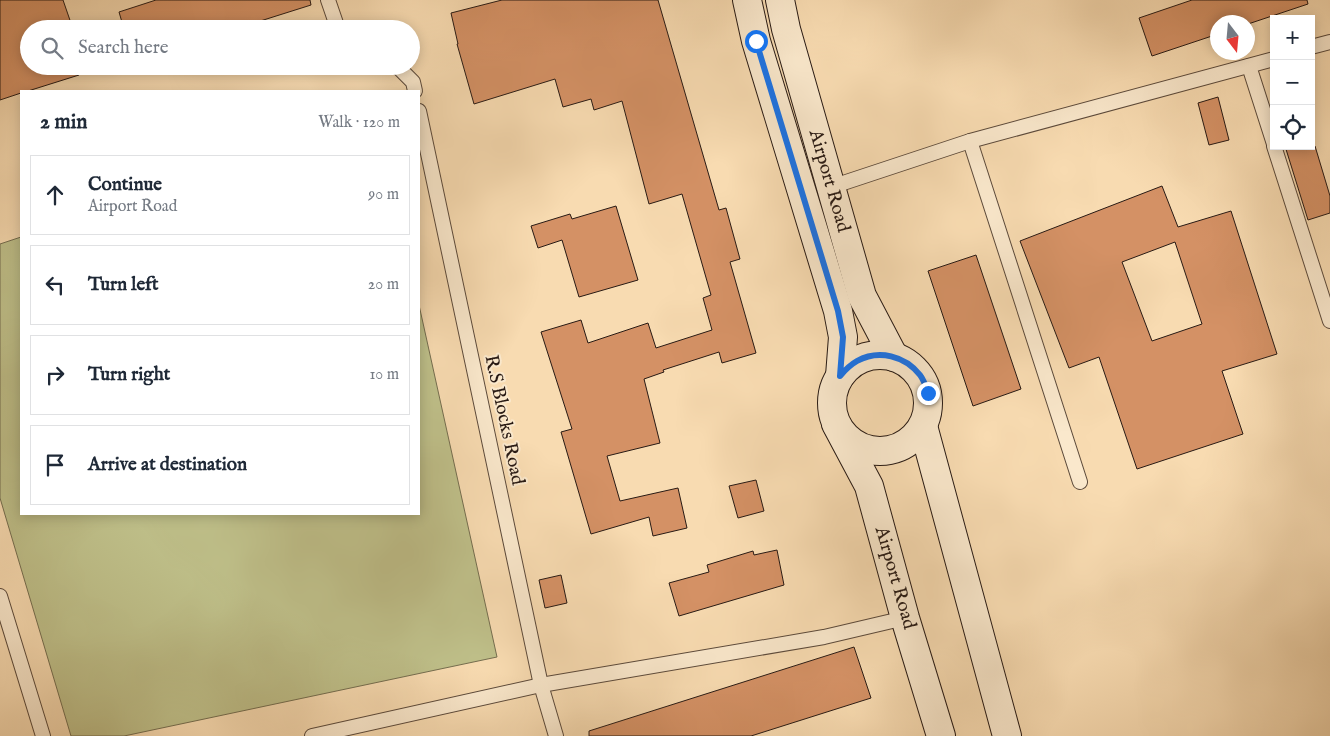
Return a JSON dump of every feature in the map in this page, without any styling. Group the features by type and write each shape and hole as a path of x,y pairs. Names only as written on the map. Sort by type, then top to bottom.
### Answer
{"main road":[{"name":"Airport Road","path":"746,0 756,41 838,311 843,337 840,376"},
{"name":"Airport Road","path":"780,0 786,29 862,296 894,357"},
{"path":"882,355 894,357 910,364 921,377 928,393 928,410 923,426 909,442 890,451 868,450 849,441 836,424 832,408 833,392 840,376 858,360 882,355"},
{"name":"Airport Road","path":"836,424 869,486 941,736"},
{"path":"923,426 1007,736"}],"lane":[{"path":"328,0 335,20"},
{"path":"1315,46 1330,42"},
{"path":"831,188 970,141 1270,59"},
{"path":"1249,66 1270,132"},
{"path":"405,75 412,82 414,90"},
{"name":"R.S Blocks Road","path":"420,116 542,685 556,736"},
{"path":"970,141 1080,482"},
{"path":"1276,150 1330,321"},
{"path":"0,596 43,736"},
{"path":"312,736 542,685 824,637 906,618"}],"green space":[{"path":"20,237 20,515 420,515 420,310 497,657 124,736 71,736 0,498 0,244"}],"building":[{"path":"0,0 63,0 70,20 20,20 20,75 79,75 31,90 20,90 20,93 0,100"},
{"path":"156,0 310,0 311,5 264,20 121,20 119,12"},
{"path":"502,0 658,0 719,210 726,208 740,259 730,262 756,353 722,363 719,352 663,370 664,372 644,379 660,443 607,456 620,501 678,488 687,528 653,536 649,517 591,534 561,432 572,429 541,332 581,320 588,343 648,323 656,348 712,330 703,298 711,295 682,194 649,204 622,101 594,110 591,99 563,107 555,79 474,104 457,44 451,13"},
{"path":"1192,0 1307,0 1308,4 1270,15 1270,17 1255,22 1255,15 1210,15 1210,37 1152,56 1139,18"},
{"path":"1218,97 1229,140 1209,145 1198,103"},
{"path":"1315,146 1330,196 1330,213 1308,220 1286,150 1315,150"},
{"path":"1162,186 1178,227 1231,211 1277,354 1222,371 1243,434 1137,469 1099,357 1069,368 1020,241","holes":["1175,242 1202,324 1152,341 1122,262"]},
{"path":"616,206 638,280 579,297 562,240 538,248 531,226 570,214 572,219"},
{"path":"976,255 1021,389 973,406 928,271"},
{"path":"756,480 764,511 738,518 729,486"},
{"path":"777,550 784,585 679,616 669,583 709,572 707,565 753,551 754,555"},
{"path":"561,575 567,603 545,608 539,580"},
{"path":"854,647 871,698 751,736 589,736 589,731"}],"route":[{"path":"756,41 838,311 843,337 840,376 858,360 870,356 894,357 910,364 921,377 928,393"}]}
